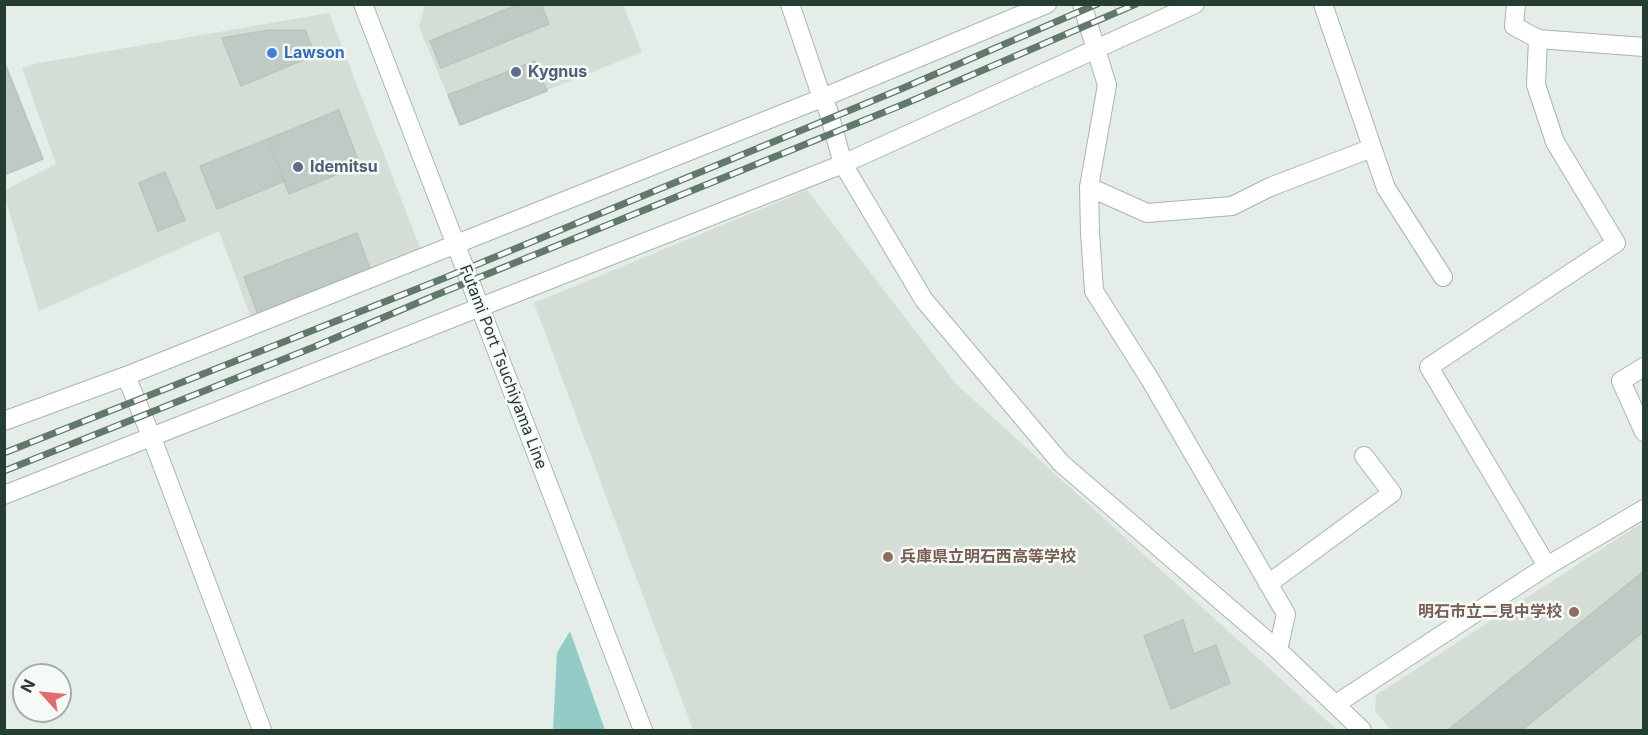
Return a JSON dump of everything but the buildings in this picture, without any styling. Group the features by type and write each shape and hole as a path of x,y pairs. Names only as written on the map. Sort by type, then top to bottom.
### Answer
{"street":[{"name":"Futami Port Tsuchiyama Line","path":"363,4 454,245 460,254 643,730"},
{"path":"790,4 828,110 843,164 924,300 1061,463 1278,650 1362,730"},
{"path":"4,421 126,376 822,98 1047,4"},
{"path":"1082,4 1107,85 1089,187 1089,232 1094,291 1151,381 1286,614 1278,650"},
{"path":"4,495 843,164 1195,4"},
{"path":"1323,4 1386,188 1443,277"},
{"path":"1516,4 1514,26 1538,39 1644,47"},
{"path":"1538,39 1536,85 1555,142 1616,243 1429,367 1546,566"},
{"path":"1089,187 1147,213 1232,206 1270,187 1372,148"},
{"path":"1644,367 1621,381 1644,432"},
{"path":"126,376 152,438 261,730"},
{"path":"1268,584 1392,493 1364,456"},
{"path":"1336,704 1546,566 1644,509"}],"shaded area":[{"name":"Kygnus","path":"425,5 623,5 642,52 460,125 419,27"},
{"path":"329,13 421,250 251,318 219,231 39,311 5,198 5,190 56,164 22,68 33,64"},
{"name":"兵庫県立明石西高等学校","path":"807,190 956,384 1337,730 693,730 534,303"},
{"name":"明石市立二見中学校","path":"1643,524 1643,730 1391,730 1375,711 1376,695"}],"water":[{"path":"570,631 605,730 553,730 557,653"}],"railway":[{"path":"4,453 442,279 901,89 1097,4"},
{"path":"4,471 314,347 909,102 1136,4"}],"place":[{"name":"Lawson","path":"272,53"},
{"name":"Kygnus","path":"516,72"},
{"name":"Idemitsu","path":"298,167"},
{"name":"兵庫県立明石西高等学校","path":"888,557"},
{"name":"明石市立二見中学校","path":"1574,612"}]}
